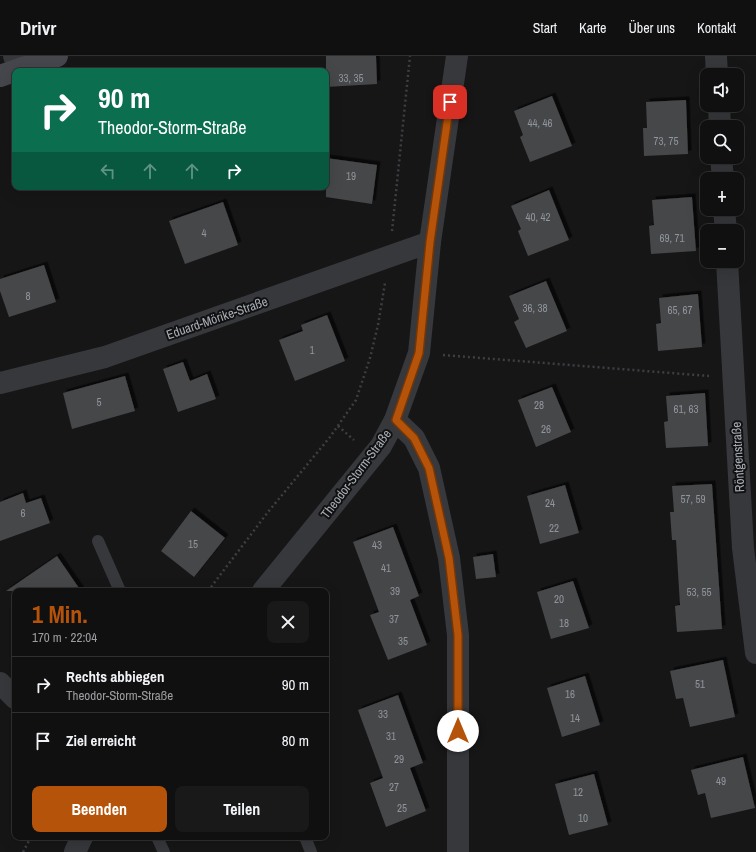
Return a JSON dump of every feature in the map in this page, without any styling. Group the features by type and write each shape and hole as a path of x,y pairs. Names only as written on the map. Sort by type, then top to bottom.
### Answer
{"street":[{"path":"11,67 57,56"},
{"name":"Theodor-Storm-Straße","path":"265,588 381,446 396,420 419,353 430,242 457,56"},
{"path":"716,56 717,68"},
{"name":"Eduard-Mörike-Straße","path":"0,383 105,357 430,242"},
{"name":"Röntgenstraße","path":"727,268 743,548 756,653"},
{"path":"396,420 414,438 429,468 449,558 458,635 458,852"},
{"path":"0,683 12,695"},
{"path":"75,852 81,840"}],"lane":[{"path":"98,541 119,588"},
{"path":"158,840 164,852"},
{"path":"306,840 311,852"}],"path":[{"path":"210,588 268,512 330,437 356,400 370,358 378,325 389,257 410,56"},
{"path":"419,353 734,378"},
{"path":"23,852 29,840"}],"building":[{"path":"326,56 376,56 377,84 329,87 329,68 326,68"},
{"path":"552,96 572,146 530,162 520,137 523,135 514,111"},
{"path":"686,100 688,154 644,156 643,128 647,128 646,102"},
{"path":"329,158 377,165 372,204 326,197 326,190 329,190"},
{"path":"549,190 569,240 528,256 518,231 521,229 511,206"},
{"path":"692,197 696,251 651,254 649,226 654,225 652,200"},
{"path":"223,202 238,245 185,264 169,221"},
{"path":"44,265 56,302 9,317 0,291 0,279"},
{"path":"546,281 567,331 526,348 514,322 519,319 509,296"},
{"path":"698,294 702,347 658,351 656,324 661,323 659,298"},
{"path":"327,315 345,361 295,381 279,340 303,331 301,325"},
{"path":"183,362 190,381 207,374 216,399 178,412 163,369"},
{"path":"125,376 135,411 72,429 63,393"},
{"path":"552,387 571,432 536,447 518,400"},
{"path":"705,393 708,446 666,448 664,422 668,421 666,396"},
{"path":"712,484 722,629 677,632 675,606 680,605 676,540 672,540 670,512 674,512 672,486"},
{"path":"565,485 579,533 540,544 527,496"},
{"path":"23,493 26,503 41,498 50,523 0,541 0,502"},
{"path":"191,511 225,538 194,577 161,551"},
{"path":"393,527 419,596 410,600 427,645 388,660 370,615 379,612 353,542"},
{"path":"493,554 496,577 476,579 473,557"},
{"path":"57,556 79,588 12,588 12,591 6,591"},
{"path":"573,581 589,628 551,639 537,592"},
{"path":"723,660 735,717 690,727 683,698 676,699 670,671"},
{"path":"585,676 600,725 562,737 547,688"},
{"path":"398,695 423,763 410,768 426,811 386,827 370,783 383,778 358,710"},
{"path":"743,757 755,808 711,818 705,793 698,795 691,770"},
{"path":"594,774 608,825 569,835 555,784"}],"route":[{"path":"450,102 430,242 419,353 396,420 414,438 429,468 449,558 458,635 458,731"}]}
